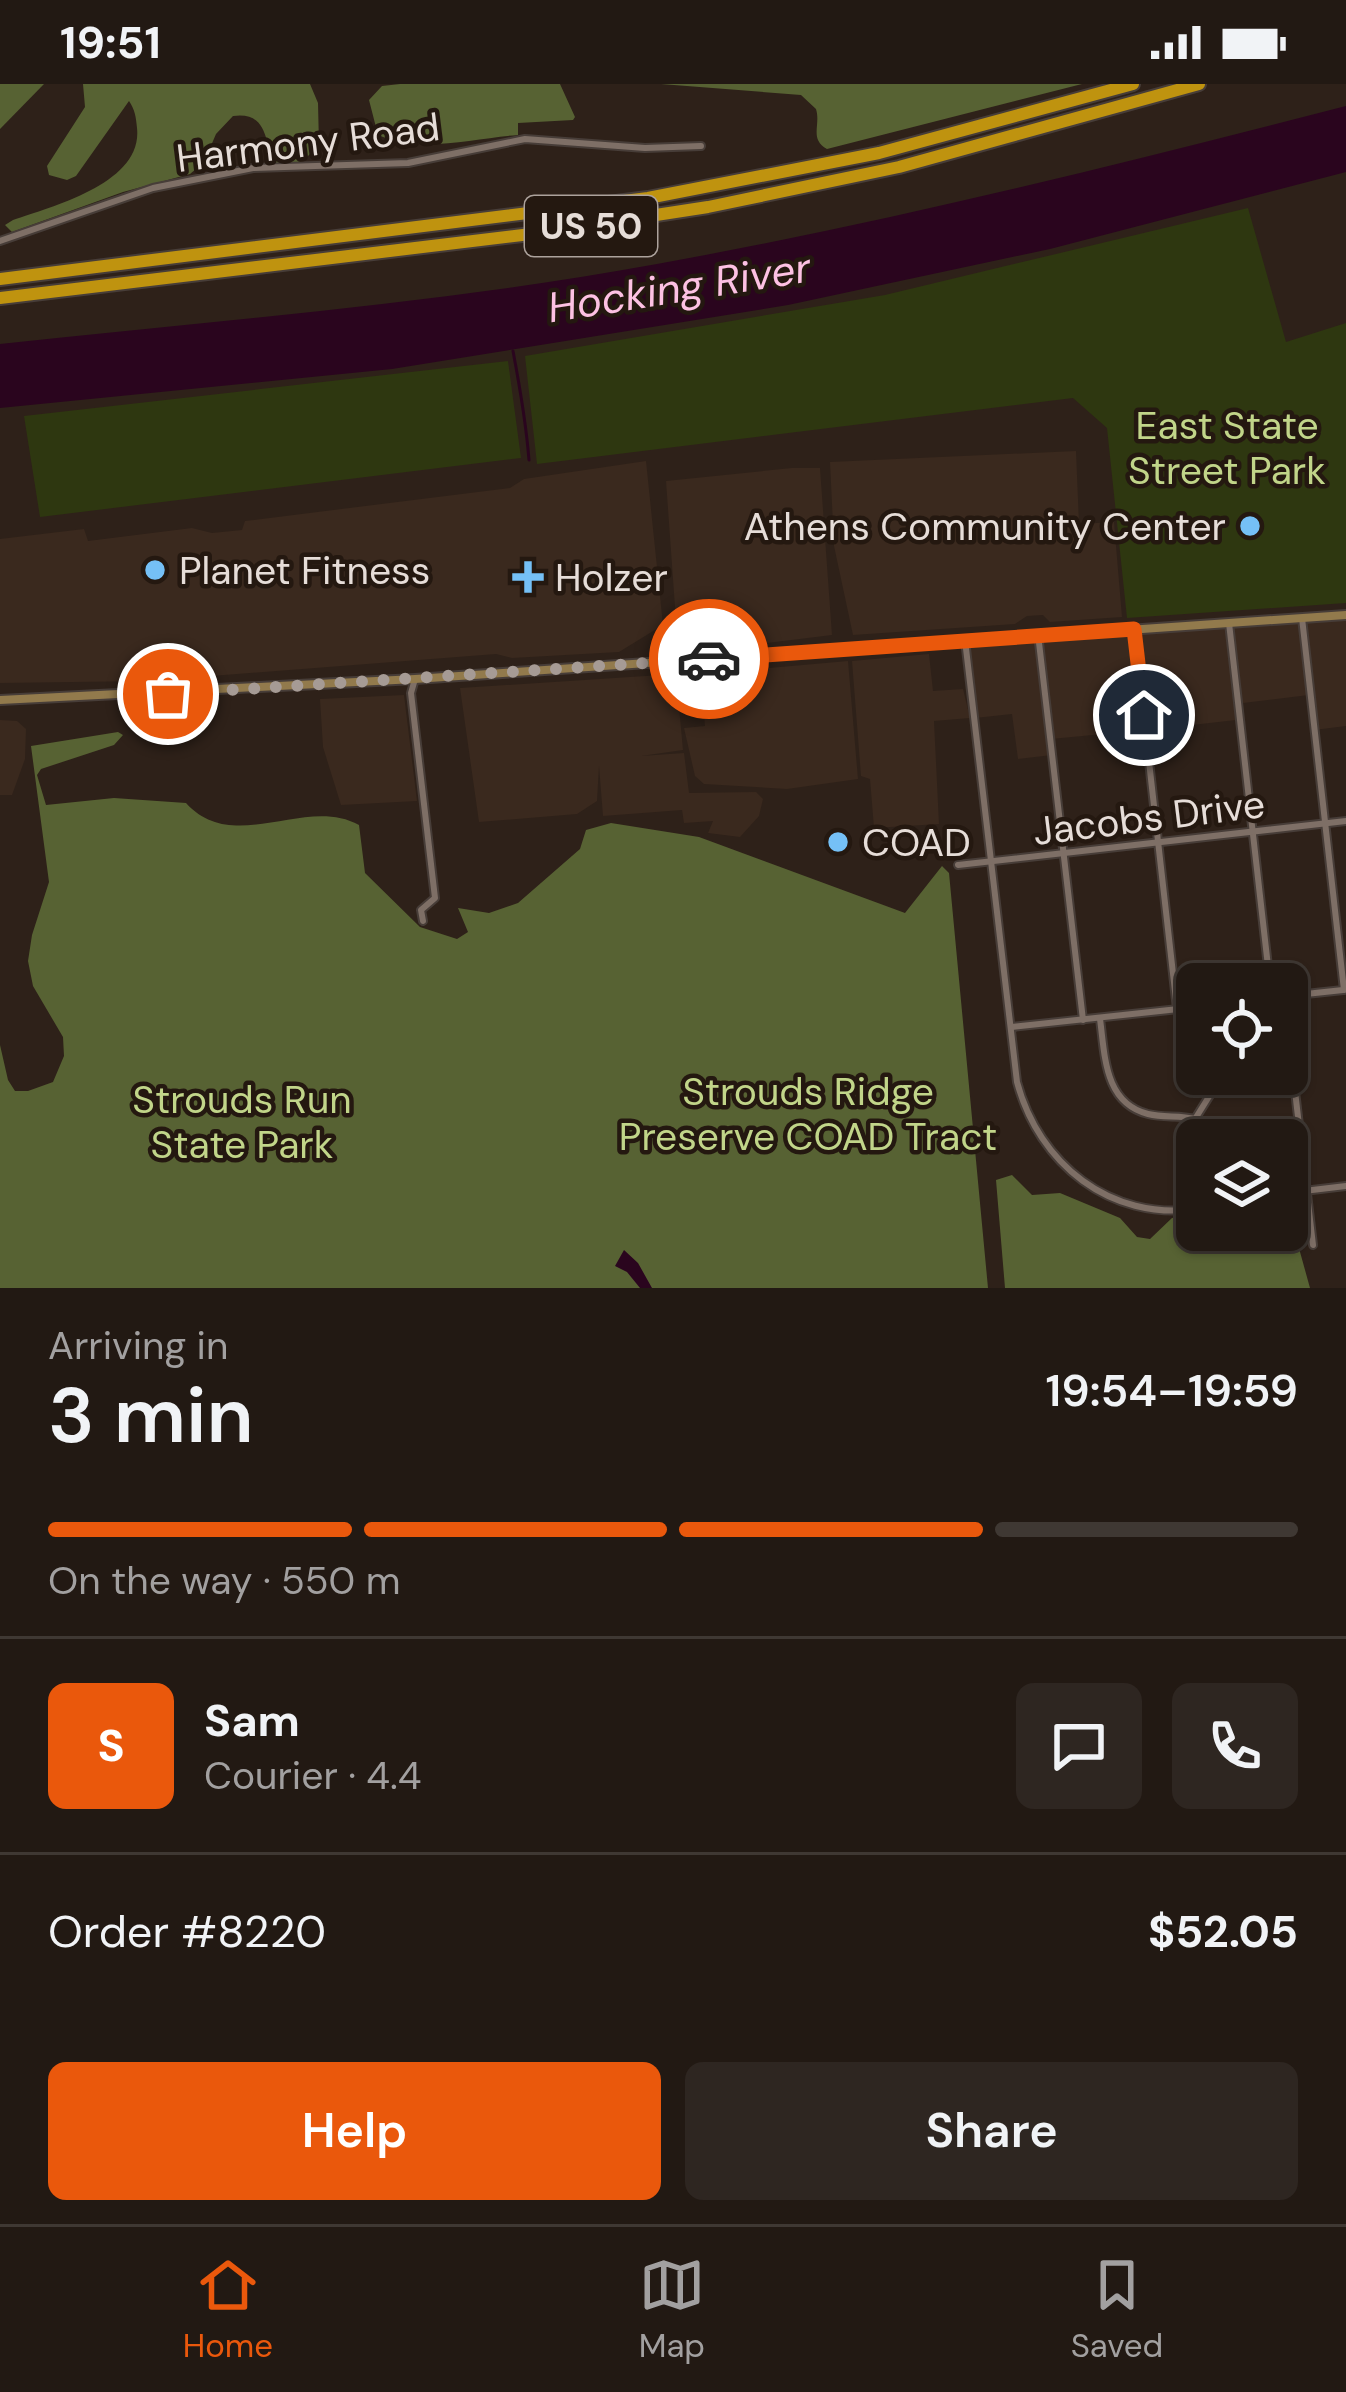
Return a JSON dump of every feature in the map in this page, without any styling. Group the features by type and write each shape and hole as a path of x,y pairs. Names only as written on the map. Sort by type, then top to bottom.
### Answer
{"highway":[{"name":"US 50","path":"0,279 671,194 898,148 1132,84"},
{"name":"US 50","path":"0,298 539,233 708,207 983,146 1199,84"}],"main road":[{"path":"0,700 415,679 1346,615"}],"street":[{"name":"Harmony Road","path":"0,241 153,188 253,169 408,163 525,140 656,149 701,146"},
{"path":"1302,618 1345,990 1308,994"},
{"path":"1228,623 1268,963"},
{"path":"1134,629 1176,1001"},
{"path":"1039,634 1083,1020"},
{"path":"964,640 1017,1082 1027,1113 1061,1164 1084,1183 1123,1202 1176,1210"},
{"path":"415,679 410,693 435,898 421,910 423,921"},
{"name":"Jacobs Drive","path":"958,866 1346,821"},
{"path":"1012,1027 1176,1010"},
{"path":"1100,1018 1107,1072 1119,1096 1146,1114 1195,1119 1210,1095"},
{"path":"1308,1191 1346,1186"},
{"path":"1308,1206 1313,1245"}],"shaded area":[{"path":"1076,451 1079,524 1114,522 1122,617 1050,622 1043,615 1027,616 1015,624 853,635 834,546 830,462"},
{"path":"646,461 663,625 619,652 512,658 496,654 148,681 0,683 0,539 84,529 88,541 192,528 212,533 242,530 245,521 510,488 524,479"},
{"path":"820,468 832,635 678,649 666,481"},
{"path":"1346,615 1346,726 1314,730 1309,695 1235,704 1236,720 1192,725 1189,711 1144,715 1145,730 1051,739 1052,755 1018,759 1012,714 975,718 965,640"},
{"path":"929,654 933,691 963,689 970,718 934,721 939,824 874,828 870,779 861,776 852,661"},
{"path":"848,661 858,779 787,789 704,784 695,776 684,728 705,726 700,674 764,673 769,668"},
{"path":"676,674 683,750 641,756 684,753 689,793 756,792 763,799 759,816 740,837 708,833 713,821 684,823 682,810 603,816 599,766 597,801 577,814 479,822 460,688"},
{"path":"404,695 417,801 341,805 323,747 320,699"},
{"path":"0,720 17,721 26,729 25,759 12,795 0,795"}],"green space":[{"path":"0,84 44,84 0,129"},
{"path":"83,84 310,84 318,103 319,145 303,161 274,167 259,124 233,116 216,134 204,162 190,174 123,192 12,232 5,225 13,220 111,178 135,147 136,120 129,101 76,176 67,180 49,175 47,166 85,107"},
{"path":"560,84 575,117 518,123 518,135 429,144 394,141 378,135 369,100 382,86"},
{"path":"661,84 1082,84 827,149 817,136 816,109 801,95"},
{"name":"East State Street Park","path":"1248,208 1286,342 1346,323 1346,603 1127,618 1107,428 1073,398 537,464 525,356 885,295"},
{"path":"508,361 521,458 40,517 24,416"},
{"path":"123,735 114,745 41,769 37,775 46,805 114,798 186,803 205,818 226,825 338,818 359,825 365,873 420,927 457,939 468,932 458,908 489,913 518,903 580,849 586,830 611,823 699,837 905,913 942,866 949,873 988,1288 0,1288 0,1045 15,1091 53,1082 64,1056 63,1037 33,986 28,961 49,882 31,746"},
{"path":"1012,1175 1032,1195 1060,1193 1120,1218 1137,1237 1150,1239 1176,1217 1176,1251 1300,1251 1310,1288 1005,1288 996,1180"}],"water":[{"name":"Hocking River","path":"1346,106 1346,172 1050,249 788,305 392,369 0,408 0,344 411,301 657,264 1003,191"},
{"path":"624,1250 652,1288 640,1288 615,1266"}],"waterway":[{"path":"513,351 529,460"}],"way so far":[{"path":"168,694 709,659"}],"place":[{"name":"Athens Community Center","path":"1250,526"},
{"name":"Planet Fitness","path":"155,570"},
{"name":"Holzer","path":"528,577"},
{"name":"COAD","path":"838,842"}],"route":[{"path":"709,659 1134,629 1144,715"}],"park label":[{"name":"Strouds Ridge Preserve COAD Tract","path":"808,1114"},
{"name":"Strouds Run State Park","path":"242,1122"}]}
